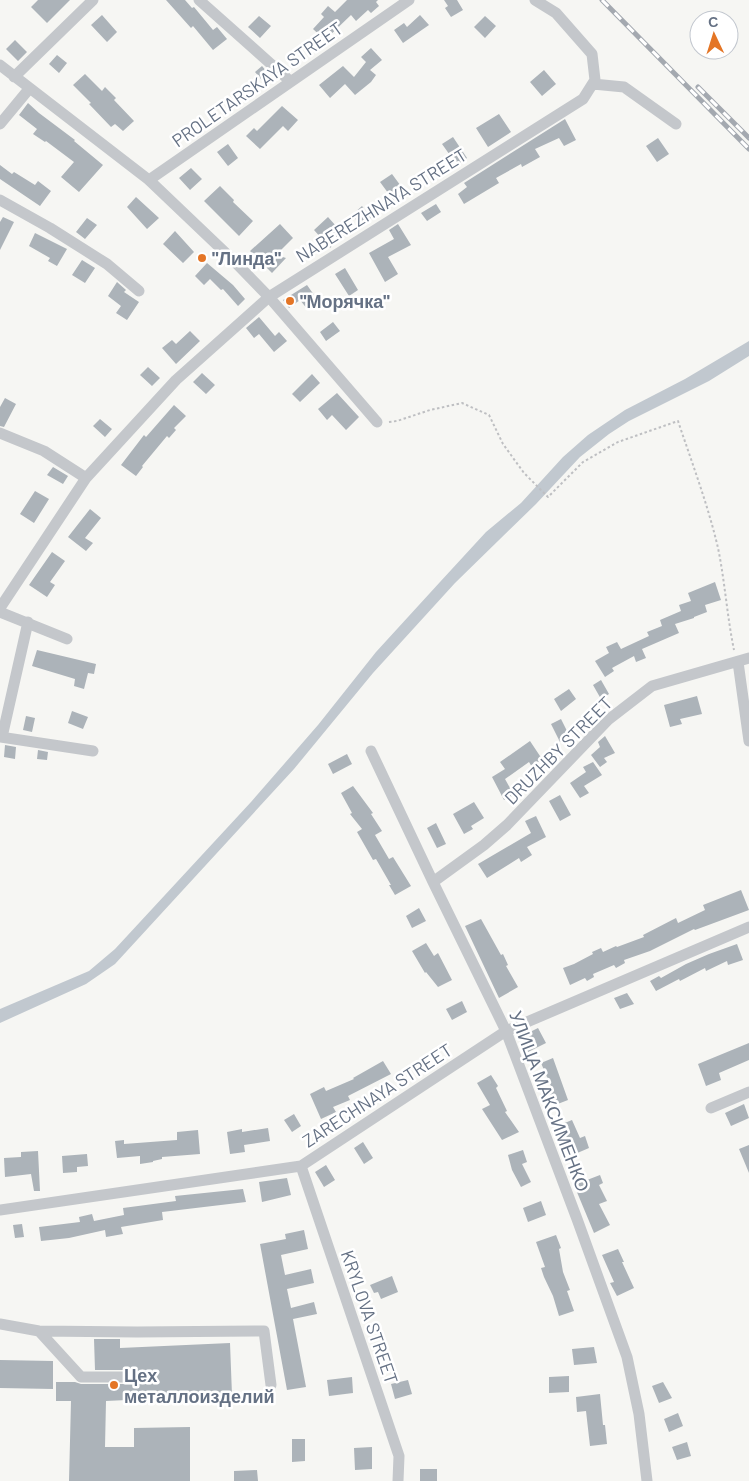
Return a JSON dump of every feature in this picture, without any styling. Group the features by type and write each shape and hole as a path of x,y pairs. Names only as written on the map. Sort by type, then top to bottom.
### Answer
{"street":[{"path":"14,77 93,0"},
{"path":"199,0 290,81"},
{"name":"PROLETARSKAYA STREET","path":"149,180 409,0"},
{"path":"535,0 556,13 592,54 596,80 593,84 624,87 676,124"},
{"path":"0,65 149,180 269,297 376,422"},
{"name":"NABEREZHNAYA STREET","path":"0,608 86,478 176,380 269,297 583,99 593,84"},
{"path":"0,124 29,89"},
{"path":"0,200 50,228 107,264 138,292"},
{"path":"0,433 44,450 86,478"},
{"path":"0,612 67,639"},
{"path":"28,622 1,737 93,751"},
{"path":"744,660 749,741"},
{"name":"DRUZHBY STREET","path":"433,882 484,845 507,825 608,720 652,686 744,660"},
{"name":"УЛИЦА МАКСИМЕНКО","path":"372,751 433,882 506,1031 627,1356 639,1414 647,1481"},
{"name":"ZARECHNAYA STREET","path":"0,1210 301,1166 506,1031 749,927"},
{"path":"710,1108 749,1092"},
{"name":"KRYLOVA STREET","path":"301,1166 399,1456 398,1481"},
{"path":"0,1324 39,1331 264,1331 272,1385"},
{"path":"39,1331 81,1377 128,1377"}],"path":[{"path":"376,422 397,422 430,410 462,403 489,415 503,444 524,473 548,497 583,462 618,442 678,421 708,511 726,591 734,648 744,660"}],"shaded area":[{"path":"749,341 749,356 709,381 629,421 580,457 536,504 455,583 373,673 294,769 115,964 86,984 0,1023 0,1009 89,971 115,949 251,802 318,725 376,652 486,532 521,503 563,457 588,435 625,410 685,379"}],"building":[{"path":"38,0 70,0 47,23 31,7"},
{"path":"166,0 185,0 192,8 194,7 213,30 217,27 227,39 213,50 193,26 191,28"},
{"path":"347,0 378,0 376,2 379,6 371,13 368,10 356,21 351,15 325,40 313,29 324,17 321,14 328,6 335,12"},
{"path":"444,0 457,0 463,10 451,17 445,8 448,6"},
{"path":"102,15 117,32 107,42 91,25"},
{"path":"420,15 429,25 403,43 394,30 404,23 407,27"},
{"path":"259,16 271,26 260,38 248,27"},
{"path":"485,16 496,26 485,38 474,27"},
{"path":"15,40 27,52 18,61 6,49"},
{"path":"371,48 382,60 370,70 376,75 371,82 355,95 345,84 330,98 319,85 343,66 354,77 366,62 361,57"},
{"path":"57,55 67,63 59,73 49,64"},
{"path":"262,66 273,79 266,85 255,72"},
{"path":"544,70 556,84 542,96 530,82"},
{"path":"85,74 102,91 105,87 116,98 114,100 134,121 123,131 115,124 111,127 73,85"},
{"path":"28,103 103,165 79,192 61,177 74,162 46,141 33,134 37,129 19,115"},
{"path":"282,106 298,120 288,131 283,126 260,149 246,136 254,128 257,131"},
{"path":"499,114 511,132 488,147 476,128"},
{"path":"565,119 576,140 564,146 559,138 535,149 540,157 522,167 521,164 496,178 499,183 464,204 458,194 467,187 464,183"},
{"path":"453,137 467,158 457,165 442,144"},
{"path":"658,138 669,154 657,162 646,146"},
{"path":"228,144 238,158 228,166 217,152"},
{"path":"0,165 12,174 14,172 35,185 38,181 51,191 40,206 0,179"},
{"path":"191,168 202,179 190,190 179,178"},
{"path":"392,174 406,193 394,201 380,182"},
{"path":"220,186 234,200 233,202 253,221 239,236 204,201"},
{"path":"136,197 159,218 147,229 127,207"},
{"path":"436,204 441,212 427,221 421,213"},
{"path":"362,206 371,218 361,226 352,215"},
{"path":"3,217 14,222 0,250 0,222"},
{"path":"328,217 344,235 330,248 314,230"},
{"path":"87,218 97,225 85,239 76,232"},
{"path":"280,224 293,238 276,255 286,258 272,273 250,251"},
{"path":"398,224 411,245 388,257 398,274 385,282 369,253 394,239 389,230"},
{"path":"175,231 194,252 183,263 163,244"},
{"path":"35,233 67,249 57,266 48,261 50,258 29,246"},
{"path":"82,260 95,268 85,283 72,275"},
{"path":"207,263 233,285 245,299 238,306 223,289 221,290 210,279 204,285 195,276"},
{"path":"345,268 358,290 349,296 335,274"},
{"path":"117,282 126,290 124,292 139,302 127,320 116,313 121,306 108,296"},
{"path":"307,285 319,302 308,310 300,300 289,308 283,300"},
{"path":"259,317 275,336 279,332 287,341 274,352 259,334 254,338 246,328"},
{"path":"333,322 340,331 326,341 320,332"},
{"path":"190,331 200,341 176,364 162,348 172,340 176,344"},
{"path":"148,367 160,378 152,386 140,375"},
{"path":"202,373 215,385 206,394 193,382"},
{"path":"312,374 320,383 300,402 292,394"},
{"path":"337,393 359,417 346,430 332,415 327,420 318,409"},
{"path":"5,398 16,404 4,427 0,426 0,407"},
{"path":"174,405 186,416 174,428 176,430 169,438 167,436 142,466 136,476 121,465 144,435 146,437"},
{"path":"100,419 112,429 105,437 93,426"},
{"path":"53,467 68,476 63,484 47,475"},
{"path":"35,491 49,499 34,523 20,514"},
{"path":"90,509 101,518 85,538 93,543 86,551 68,537"},
{"path":"52,552 65,561 50,582 55,585 47,597 29,585"},
{"path":"715,582 721,600 705,605 707,612 675,624 679,633 642,649 646,658 636,662 634,656 612,668 614,671 605,677 595,661 609,653 606,647 617,642 621,649 649,636 647,632 662,626 660,620 681,611 679,605 691,601 688,593"},
{"path":"37,650 96,664 94,674 88,673 84,689 74,686 75,679 32,666"},
{"path":"601,680 609,694 601,699 593,685"},
{"path":"569,689 576,699 561,711 554,699"},
{"path":"697,696 702,714 680,719 682,724 670,727 664,705"},
{"path":"72,711 88,717 83,729 68,723"},
{"path":"26,716 35,718 32,732 23,730"},
{"path":"561,719 570,737 560,742 551,724"},
{"path":"605,736 615,753 604,758 607,762 600,767 591,755 600,747 598,742"},
{"path":"530,741 542,759 532,767 529,762 505,779 514,795 504,800 492,777 505,769 500,762"},
{"path":"5,745 16,747 15,759 4,757"},
{"path":"38,750 48,752 47,760 37,759"},
{"path":"347,754 352,764 333,774 328,764"},
{"path":"593,762 602,775 584,786 589,793 580,798 570,783 586,772 583,767"},
{"path":"353,786 373,813 371,814 382,831 375,835 389,859 393,857 411,886 395,895 376,859 373,860 357,832 362,829 350,814 352,813 341,793"},
{"path":"560,795 571,815 560,821 549,801"},
{"path":"474,802 484,818 471,826 473,829 464,834 453,814"},
{"path":"536,816 546,837 527,847 532,855 521,862 519,858 487,878 478,864 531,833 525,821"},
{"path":"436,823 446,844 437,848 427,828"},
{"path":"741,890 749,910 694,929 650,951 624,960 625,963 616,968 614,965 593,974 594,977 587,981 585,978 570,985 563,968 593,954 592,952 601,948 603,952 644,937 643,935 676,918 678,923 705,910 703,905"},
{"path":"419,908 426,921 412,928 406,916"},
{"path":"481,919 501,955 503,954 508,965 506,966 518,987 499,998 465,926"},
{"path":"426,943 434,956 438,953 452,980 438,987 425,973 412,951"},
{"path":"737,944 743,960 728,965 727,961 706,971 705,968 656,991 650,981 659,976 661,978 709,954"},
{"path":"627,993 634,1004 620,1009 614,998"},
{"path":"462,1001 467,1012 452,1020 446,1009"},
{"path":"538,1028 546,1043 528,1052 520,1037"},
{"path":"749,1043 749,1060 719,1073 721,1080 706,1086 698,1064"},
{"path":"553,1058 568,1100 550,1107 544,1095 553,1091 541,1063"},
{"path":"383,1061 391,1074 348,1096 350,1100 333,1107 336,1112 321,1119 310,1094 324,1087 326,1091 354,1079"},
{"path":"491,1075 498,1086 496,1088 507,1111 505,1112 519,1132 502,1140 482,1109 490,1105 477,1083"},
{"path":"744,1104 749,1118 731,1126 725,1113"},
{"path":"294,1114 301,1126 292,1132 284,1120"},
{"path":"572,1120 580,1138 585,1136 589,1148 568,1157 555,1127"},
{"path":"268,1128 270,1141 244,1145 245,1152 230,1154 227,1132 242,1129 242,1132"},
{"path":"198,1130 200,1154 162,1157 162,1159 153,1162 140,1164 140,1156 117,1158 115,1141 124,1140 124,1144 177,1140 177,1132"},
{"path":"363,1142 373,1158 364,1164 354,1148"},
{"path":"749,1145 749,1173 739,1149"},
{"path":"523,1150 527,1162 522,1164 531,1182 521,1187 512,1170 508,1155"},
{"path":"38,1151 40,1191 34,1191 31,1174 5,1177 4,1158 21,1157 21,1152"},
{"path":"87,1154 88,1166 77,1167 77,1172 63,1173 62,1156"},
{"path":"326,1165 335,1180 324,1187 315,1172"},
{"path":"600,1175 603,1183 599,1185 607,1201 599,1204 610,1225 594,1233 574,1185"},
{"path":"287,1178 291,1195 262,1202 259,1182"},
{"path":"243,1189 246,1202 162,1212 163,1220 121,1227 123,1234 106,1237 105,1230 69,1238 41,1241 39,1227 80,1222 79,1217 92,1214 94,1221 124,1215 123,1208 176,1201 175,1196"},
{"path":"541,1201 546,1215 528,1222 523,1208"},
{"path":"22,1224 24,1237 15,1238 13,1225"},
{"path":"304,1230 308,1249 281,1255 285,1275 311,1269 314,1283 287,1289 291,1308 314,1302 317,1314 293,1319 306,1387 287,1390 260,1244 286,1239 285,1234"},
{"path":"556,1235 561,1248 559,1249 563,1272 570,1290 567,1291 574,1311 559,1316 541,1268 545,1267 536,1242"},
{"path":"618,1249 634,1288 617,1296 610,1283 614,1282 602,1255"},
{"path":"392,1276 398,1292 381,1299 378,1292 374,1293 370,1285"},
{"path":"94,1339 120,1339 120,1348 230,1343 232,1395 106,1401 105,1447 134,1447 134,1428 190,1427 190,1481 69,1481 71,1401 56,1401 56,1382 128,1384 132,1383 135,1377 134,1373 128,1370 95,1370"},
{"path":"594,1347 597,1363 574,1365 572,1349"},
{"path":"0,1360 53,1361 53,1389 0,1388"},
{"path":"569,1376 569,1392 549,1393 549,1377"},
{"path":"352,1377 353,1393 329,1396 327,1380"},
{"path":"408,1380 412,1394 395,1399 391,1384"},
{"path":"663,1382 672,1398 659,1403 652,1386"},
{"path":"600,1394 607,1444 590,1446 586,1411 577,1412 576,1397"},
{"path":"678,1413 683,1426 669,1432 664,1419"},
{"path":"292,1439 305,1439 305,1461 292,1462"},
{"path":"687,1442 691,1456 677,1460 672,1447"},
{"path":"372,1447 372,1469 355,1470 354,1448"},
{"path":"420,1469 437,1469 437,1481 420,1481"},
{"path":"257,1470 258,1481 234,1481 234,1471"}],"railway":[{"path":"602,0 749,149"},
{"path":"698,87 749,138"}],"place":[{"name":"\"Линда\"","path":"202,258"},
{"name":"\"Морячка\"","path":"290,301"},
{"name":"Цех металлоизделий","path":"114,1385"}]}
